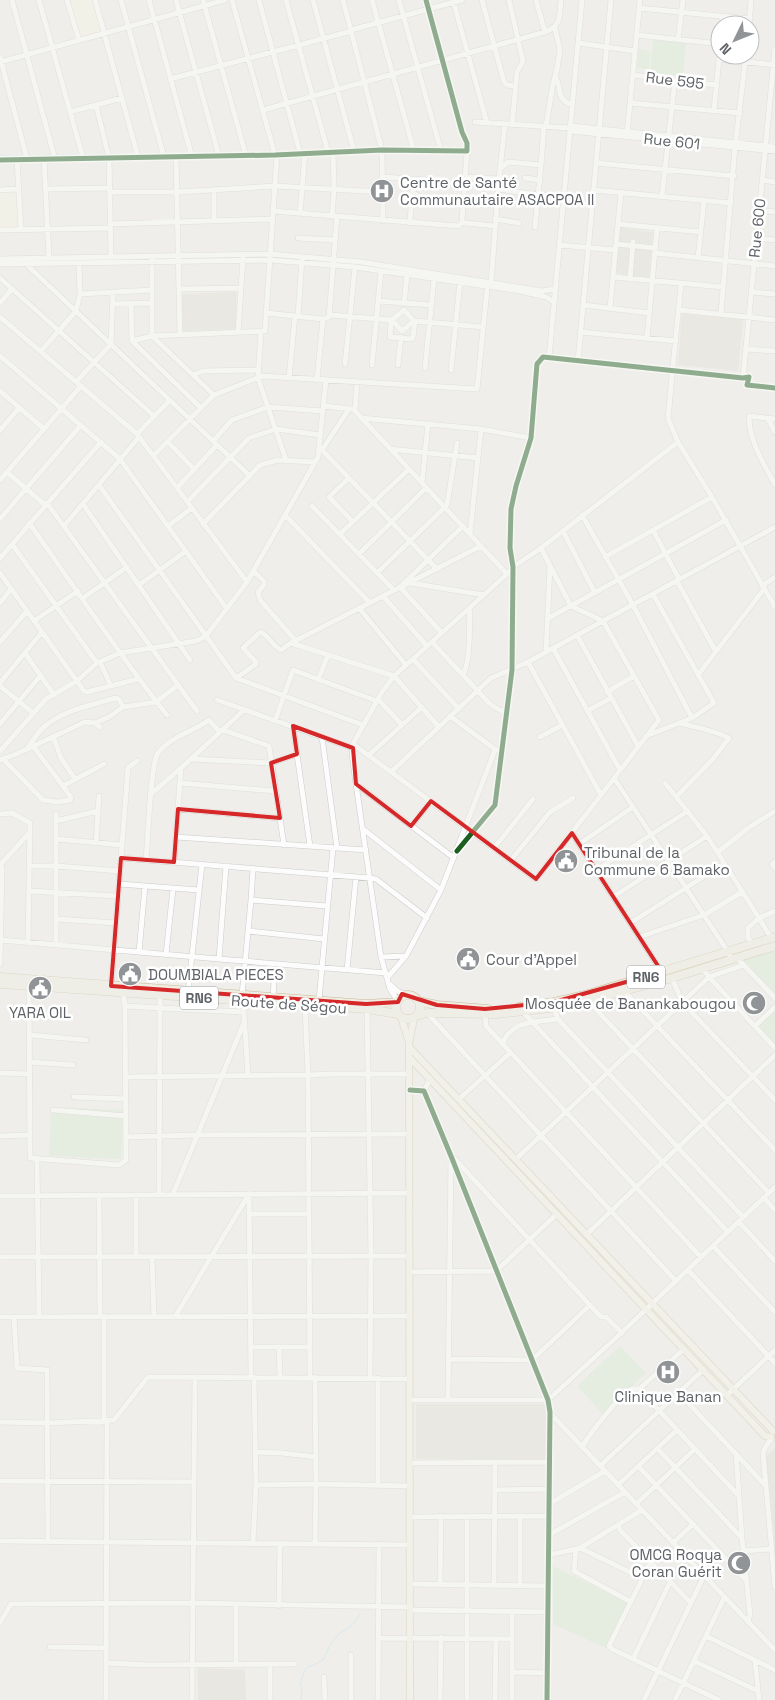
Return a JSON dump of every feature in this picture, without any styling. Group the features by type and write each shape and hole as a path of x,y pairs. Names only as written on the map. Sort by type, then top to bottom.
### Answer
{"highway":[{"name":"RN6","path":"408,996 412,996 418,1001 437,1005 485,1009 522,1007 572,999 773,937"},
{"name":"Route de Ségou","path":"0,977 188,992 305,1006 367,1009 400,1015 410,1019 427,1014 523,1012 554,1009 589,1002 704,969 775,946"},
{"name":"Route de Ségou","path":"0,984 160,996 273,998 366,1004 398,1002 401,998 408,996"},
{"path":"415,1017 420,1009 418,1001"},
{"path":"398,1002 397,1010 400,1015"}],"main road":[{"path":"400,1015 409,1045 410,1058 410,1700"},
{"path":"409,1045 415,1017"},
{"path":"409,1045 734,1389 773,1436"},
{"path":"410,1058 765,1436 773,1436"}],"street":[{"path":"12,0 55,159"},
{"path":"47,0 40,1 82,158"},
{"path":"68,0 79,40"},
{"path":"95,0 138,157"},
{"path":"121,0 164,157"},
{"path":"148,0 192,157"},
{"path":"176,0 219,156"},
{"path":"27,159 0,60 154,20 204,3 225,0"},
{"path":"132,341 152,336 265,331 276,155 232,0"},
{"path":"259,0 287,103 303,153 300,214"},
{"path":"286,0 330,152 334,189 335,240 330,315"},
{"path":"313,0 354,151"},
{"path":"343,0 382,150 383,221"},
{"path":"372,0 414,151"},
{"path":"398,0 440,151"},
{"path":"426,0 462,132 467,143 463,222"},
{"path":"170,78 462,0"},
{"path":"482,0 504,82 507,85 515,86"},
{"path":"491,282 500,169 517,72 523,61 508,0"},
{"path":"536,0 545,32"},
{"path":"535,227 545,126 560,50 555,28 558,22 561,0"},
{"path":"549,358 582,0"},
{"path":"578,361 611,0"},
{"path":"627,134 640,0"},
{"path":"678,40 683,0"},
{"path":"750,15 751,0"},
{"path":"454,1 487,123"},
{"path":"204,3 246,156"},
{"path":"639,8 712,15"},
{"path":"263,110 555,28"},
{"path":"637,35 710,43"},
{"path":"578,43 635,51"},
{"name":"Rue 600","path":"742,378 775,49"},
{"path":"760,63 774,65"},
{"path":"714,110 718,65"},
{"path":"721,313 734,176 735,145 745,65"},
{"name":"Rue 595","path":"633,75 716,85"},
{"path":"555,76 561,97 565,102 572,105"},
{"path":"662,196 675,80"},
{"path":"70,112 122,98"},
{"path":"630,103 740,113"},
{"path":"96,104 108,158 111,256"},
{"path":"768,116 775,117"},
{"name":"Rue 601","path":"474,122 570,128 765,148 775,147"},
{"name":"Rue 601","path":"765,148 775,152"},
{"path":"0,158 246,156 382,150 467,151"},
{"path":"176,157 180,335"},
{"path":"17,159 21,229"},
{"path":"44,159 48,258"},
{"path":"500,169 508,162 541,164"},
{"path":"596,163 734,176"},
{"path":"383,177 466,183"},
{"path":"466,177 499,179"},
{"path":"525,178 540,180"},
{"path":"762,180 775,182"},
{"path":"46,189 178,192 275,186 383,192"},
{"path":"0,190 18,189"},
{"path":"498,189 538,195"},
{"path":"214,190 214,221"},
{"path":"594,190 731,203"},
{"path":"410,223 412,192 426,201 497,205"},
{"path":"610,308 621,192"},
{"path":"698,258 704,200"},
{"path":"759,210 775,212"},
{"path":"273,211 410,223 458,226 463,222 495,226"},
{"path":"0,230 272,219"},
{"path":"495,219 519,222"},
{"path":"618,224 701,232"},
{"path":"647,338 657,228"},
{"path":"298,238 335,240"},
{"path":"756,238 775,240"},
{"path":"559,245 588,248 632,244 655,251 698,258 775,266"},
{"path":"630,279 632,244"},
{"path":"0,259 111,256 152,259"},
{"path":"0,264 270,257 334,262 491,282 542,291 555,289"},
{"path":"178,258 243,259 270,257"},
{"path":"152,259 152,336 214,395"},
{"path":"238,332 243,259"},
{"path":"289,378 302,259"},
{"path":"334,262 355,267 520,291 546,297 554,302"},
{"path":"40,351 76,311 80,294 79,263"},
{"path":"26,264 250,476"},
{"path":"345,364 355,267"},
{"path":"372,365 381,271"},
{"path":"404,310 414,321 413,338 390,337 391,320 404,310 407,275"},
{"path":"613,277 722,288"},
{"path":"0,278 154,416"},
{"path":"425,368 434,278"},
{"path":"451,370 460,282"},
{"path":"681,284 668,418 678,442 726,520 775,607"},
{"path":"180,289 241,288"},
{"path":"0,303 12,289"},
{"path":"80,294 152,290"},
{"path":"153,456 214,395 262,376 477,389 488,290"},
{"path":"76,382 112,344 113,292"},
{"path":"751,292 775,294"},
{"path":"378,301 431,305"},
{"path":"112,304 152,303"},
{"path":"131,304 132,341 202,408"},
{"path":"583,305 649,312"},
{"path":"679,310 775,320"},
{"path":"266,313 323,318 328,318 330,315 391,320 402,331"},
{"path":"0,317 138,436 247,582"},
{"path":"317,380 323,318"},
{"path":"398,365 402,331 414,321 483,327"},
{"path":"261,332 258,378 286,460"},
{"path":"580,332 676,341"},
{"path":"745,349 775,351"},
{"path":"0,356 120,460 227,609"},
{"path":"457,851 496,805 512,670 513,567 510,548 511,509 531,438 537,364 543,357 742,378 748,377 747,385 775,388"},
{"path":"193,374 203,371 259,370"},
{"path":"326,380 320,435 321,448 437,568"},
{"path":"0,751 46,699 77,682 99,663 120,653 196,642 206,636 247,582 316,462 321,448 352,409 357,382"},
{"path":"0,480 81,386"},
{"path":"0,390 44,430"},
{"path":"64,526 120,460 154,416 170,400"},
{"path":"176,488 194,469 232,420 268,407 352,409 507,574"},
{"path":"0,430 19,408"},
{"path":"775,420 749,416 749,426 754,445 775,485"},
{"path":"361,418 482,430 531,438"},
{"path":"768,419 775,432"},
{"path":"422,483 428,424"},
{"path":"0,519 81,425"},
{"path":"187,502 249,438 276,430 320,435"},
{"path":"470,534 482,430"},
{"path":"0,558 101,442"},
{"path":"168,442 194,469"},
{"path":"398,1002 392,994 381,957 356,784 353,746 363,725 377,700 394,676 513,567 541,548 678,442"},
{"path":"377,572 447,505 457,443"},
{"path":"390,449 478,458"},
{"path":"204,524 260,465 278,460 316,462"},
{"path":"340,534 409,469"},
{"path":"7,472 46,504 64,526 197,711"},
{"path":"349,478 329,497 353,522"},
{"path":"99,485 236,678 363,725"},
{"path":"359,554 426,488"},
{"path":"605,557 712,497"},
{"path":"83,504 181,644 190,660"},
{"path":"312,506 377,572 442,633"},
{"path":"168,526 192,508"},
{"path":"285,515 370,603"},
{"path":"582,516 692,718"},
{"path":"547,619 726,520"},
{"path":"29,523 138,679 167,715"},
{"path":"397,589 463,526"},
{"path":"391,772 491,678 528,662 775,527"},
{"path":"653,530 716,652"},
{"path":"563,531 596,592"},
{"path":"12,544 99,663 111,686"},
{"path":"236,678 256,664 243,648 260,632 266,635 279,650 481,546"},
{"path":"217,700 353,746 536,879 659,720 604,621 572,606 541,548"},
{"path":"139,585 186,551"},
{"path":"546,652 550,565"},
{"path":"83,598 127,567"},
{"path":"253,571 264,581 264,585 258,592 260,600 293,642 394,676 439,727"},
{"path":"0,573 85,692 138,679"},
{"path":"698,675 763,588 775,577"},
{"path":"409,583 484,595"},
{"path":"0,603 11,589"},
{"path":"34,622 78,591"},
{"path":"646,737 692,718 714,703 653,594"},
{"path":"383,596 427,646"},
{"path":"359,608 406,665"},
{"path":"463,675 466,670 470,608"},
{"path":"0,642 26,611"},
{"path":"33,714 0,684 42,632"},
{"path":"577,635 638,746"},
{"path":"432,642 494,708 501,711 507,710"},
{"path":"552,648 620,770"},
{"path":"25,653 54,695"},
{"path":"318,680 328,655"},
{"path":"413,659 459,709"},
{"path":"528,662 600,795"},
{"path":"275,721 293,670 377,700 402,725"},
{"path":"0,724 41,675"},
{"path":"607,692 634,676"},
{"path":"34,746 71,797 70,800 57,802 43,800 1,759 86,722 95,723 109,718 123,707 156,702 178,685"},
{"path":"27,749 42,728 57,717 116,698 119,699 123,707"},
{"path":"587,711 611,698"},
{"path":"369,756 422,707"},
{"path":"152,793 244,710"},
{"path":"450,716 495,750 502,749"},
{"path":"146,860 153,773 158,754 178,737 209,720 222,731 269,746 284,844"},
{"path":"95,723 100,727"},
{"path":"677,796 713,759 729,738 715,730 708,731 680,723"},
{"path":"540,737 562,725"},
{"path":"292,726 310,846"},
{"path":"53,736 62,758 75,779"},
{"path":"319,1000 330,875 335,848 322,737"},
{"path":"387,978 406,956 441,890 495,750"},
{"path":"192,758 271,763 297,754"},
{"path":"111,986 128,768 137,761"},
{"path":"63,786 104,764"},
{"path":"174,862 181,768"},
{"path":"614,778 728,952 734,959 744,965 775,998"},
{"path":"180,783 276,791"},
{"path":"665,783 688,810 718,852 742,892 773,937"},
{"path":"356,784 454,858"},
{"path":"96,843 99,796"},
{"path":"511,860 550,812 573,798"},
{"path":"494,848 533,799"},
{"path":"412,826 431,801"},
{"path":"579,844 633,807"},
{"path":"178,809 280,818"},
{"path":"596,870 688,810"},
{"path":"56,821 98,811"},
{"path":"718,852 748,828 775,811"},
{"path":"0,815 12,812 30,823 28,943"},
{"path":"56,814 56,945"},
{"path":"363,829 441,890"},
{"path":"0,964 2,868 0,865 30,832"},
{"path":"572,833 662,972"},
{"path":"613,896 706,836"},
{"path":"176,837 366,850"},
{"path":"56,839 122,845"},
{"path":"121,858 376,879 427,918"},
{"path":"775,862 772,864 775,868"},
{"path":"188,992 202,864"},
{"path":"630,923 724,864"},
{"path":"29,866 120,871"},
{"path":"219,959 226,866"},
{"path":"248,1076 242,998 253,868"},
{"path":"347,970 356,877"},
{"path":"119,884 199,890"},
{"path":"140,952 144,886"},
{"path":"166,954 173,889"},
{"path":"29,891 118,896"},
{"path":"639,937 704,915 742,892"},
{"path":"251,900 327,906"},
{"path":"753,944 748,938 748,928 759,918 775,911"},
{"path":"56,919 116,923"},
{"path":"248,931 324,939"},
{"path":"1,940 347,970 387,978 397,991 408,996"},
{"path":"381,957 406,956"},
{"path":"273,998 275,964"},
{"path":"516,1159 709,977 744,965"},
{"path":"704,969 709,977 775,1048"},
{"path":"672,978 682,1002 775,1100"},
{"path":"28,986 30,1158 121,1165 126,1160 125,1006 123,993"},
{"path":"625,992 775,1150"},
{"path":"159,1194 160,996"},
{"path":"589,1002 769,1193"},
{"path":"125,1006 244,1012"},
{"path":"305,1006 308,1076 310,1347 316,1457 315,1544"},
{"path":"755,1026 775,1007"},
{"path":"367,1009 372,1256 370,1378"},
{"path":"554,1009 558,1019 678,1147 775,1261"},
{"path":"523,1012 728,1232"},
{"path":"427,1014 676,1280"},
{"path":"485,1014 486,1026 701,1257"},
{"path":"502,1044 505,1035 516,1026 558,1019"},
{"path":"173,1194 245,1020"},
{"path":"30,1036 86,1040"},
{"path":"459,1099 510,1053"},
{"path":"587,1234 775,1055"},
{"path":"30,1062 73,1065"},
{"path":"0,1074 30,1074"},
{"path":"125,1077 410,1074"},
{"path":"430,1079 424,1091 452,1156 548,1400 550,1412 548,1700"},
{"path":"410,1090 424,1091"},
{"path":"74,1097 126,1099"},
{"path":"52,1110 126,1116"},
{"path":"126,1137 410,1134"},
{"path":"0,1136 30,1136"},
{"path":"452,1156 601,1317 606,1317 622,1333"},
{"path":"448,1400 452,1156"},
{"path":"37,1159 39,1317"},
{"path":"410,1400 548,1400 622,1333 775,1187"},
{"path":"0,1196 410,1193"},
{"path":"249,1194 250,1317 256,1485 253,1543"},
{"path":"175,1317 249,1194"},
{"path":"99,1195 107,1482 106,1604 108,1663 106,1700"},
{"path":"136,1195 136,1257"},
{"path":"764,1198 775,1210"},
{"path":"249,1214 309,1214"},
{"path":"410,1272 496,1271 557,1214"},
{"path":"713,1246 775,1312"},
{"path":"152,1256 154,1317"},
{"path":"0,1257 410,1256"},
{"path":"688,1270 775,1363"},
{"path":"448,1359 532,1360 590,1305"},
{"path":"0,1318 410,1316"},
{"path":"14,1317 17,1368 47,1370 48,1542"},
{"path":"251,1347 310,1347"},
{"path":"279,1347 280,1377"},
{"path":"582,1447 593,1429 624,1395 630,1390 639,1389 684,1349"},
{"path":"727,1395 775,1350"},
{"path":"600,1466 704,1370"},
{"path":"0,1422 106,1422 114,1420 148,1377 410,1379"},
{"path":"192,1700 195,1377"},
{"path":"378,1378 378,1485"},
{"path":"639,1389 738,1495"},
{"path":"679,1393 765,1485"},
{"path":"550,1412 775,1650"},
{"path":"618,1485 677,1430"},
{"path":"773,1436 764,1450 765,1485 775,1587"},
{"path":"657,1448 742,1538"},
{"path":"636,1504 695,1449"},
{"path":"255,1452 282,1452 316,1457"},
{"path":"736,1453 738,1495 750,1614 748,1622"},
{"path":"494,1585 495,1462"},
{"path":"410,1463 549,1462"},
{"path":"638,1466 746,1580"},
{"path":"549,1504 605,1471"},
{"path":"0,1481 193,1482"},
{"path":"256,1485 410,1486"},
{"path":"495,1490 549,1489"},
{"path":"549,1535 625,1492"},
{"path":"767,1504 775,1503"},
{"path":"548,1555 578,1548 642,1510"},
{"path":"410,1516 549,1516"},
{"path":"440,1585 441,1516"},
{"path":"466,1700 467,1516"},
{"path":"520,1516 520,1585"},
{"path":"673,1543 693,1524"},
{"path":"618,1525 620,1530 691,1603"},
{"path":"0,1541 410,1545"},
{"path":"279,1606 280,1544"},
{"path":"378,1544 378,1700"},
{"path":"578,1548 642,1578"},
{"path":"578,1548 574,1571 631,1602"},
{"path":"743,1551 771,1548"},
{"path":"651,1561 609,1646 719,1700"},
{"path":"644,1700 704,1576"},
{"path":"633,1659 670,1582"},
{"path":"410,1584 548,1586"},
{"path":"675,1700 724,1598"},
{"path":"0,1623 3,1613 11,1604 192,1603 279,1606 378,1606 467,1611 548,1612"},
{"path":"236,1605 236,1664"},
{"path":"512,1611 512,1700"},
{"path":"706,1636 775,1670"},
{"path":"378,1638 512,1639"},
{"path":"440,1700 441,1638"},
{"path":"495,1700 496,1639"},
{"path":"50,1647 107,1648"},
{"path":"351,1655 351,1700"},
{"path":"755,1660 758,1700"},
{"path":"694,1661 758,1691"},
{"path":"108,1663 149,1665 296,1664"},
{"path":"270,1664 270,1700"},
{"path":"512,1672 548,1673"},
{"path":"324,1678 324,1700"},
{"path":"702,1700 705,1694"}],"highlighted area":[{"path":"293,726 353,748 356,784 411,826 431,801 536,879 572,833 662,972 554,1002 485,1009 437,1005 402,994 398,1002 366,1004 111,986 121,858 174,862 178,809 280,818 271,763 297,754"}],"shaded area":[{"path":"70,0 93,0 102,31 80,37"},
{"path":"18,190 19,228 0,228 0,191"},
{"path":"618,227 653,232 649,279 616,273"},
{"path":"236,292 237,329 183,331 182,294"},
{"path":"682,314 743,319 738,371 678,365"},
{"path":"416,1404 547,1404 547,1459 416,1459"},
{"path":"775,1449 775,1547 766,1457"},
{"path":"198,1668 245,1670 246,1700 198,1700"}],"green space":[{"path":"653,40 686,43 683,76 650,73"},
{"path":"639,49 650,51 649,69 637,68"},
{"path":"775,948 775,993 743,960"},
{"path":"775,1012 775,1044 758,1025"},
{"path":"51,1107 123,1110 121,1159 49,1156"},
{"path":"620,1346 646,1373 603,1414 577,1386"},
{"path":"553,1566 628,1603 606,1648 553,1624"}],"waterway":[{"path":"85,155 106,154"},
{"path":"27,156 51,155"},
{"path":"57,155 81,155"},
{"path":"0,156 23,156"},
{"path":"301,1700 302,1687 300,1684 307,1668 323,1660 335,1639 353,1624 360,1614"}],"cycle path":[{"path":"0,160 275,155 382,150 467,151 467,143 462,132 426,0"},
{"path":"457,851 495,805 512,670 513,567 510,548 511,509 531,438 537,364 543,357 743,378 749,377 747,385 775,388"},
{"path":"410,1090 424,1091 548,1400 550,1412 547,1700"}],"place":[{"name":"Centre de Santé Communautaire ASACPOA II","path":"382,191"},
{"name":"Tribunal de la Commune 6 Bamako","path":"566,861"},
{"name":"Cour d'Appel","path":"468,959"},
{"name":"DOUMBIALA PIECES","path":"130,974"},
{"name":"YARA OIL","path":"40,988"},
{"name":"Mosquée de Banankabougou","path":"754,1003"},
{"name":"Clinique Banan","path":"668,1372"},
{"name":"OMCG Roqya Coran Guérit","path":"739,1563"}]}
